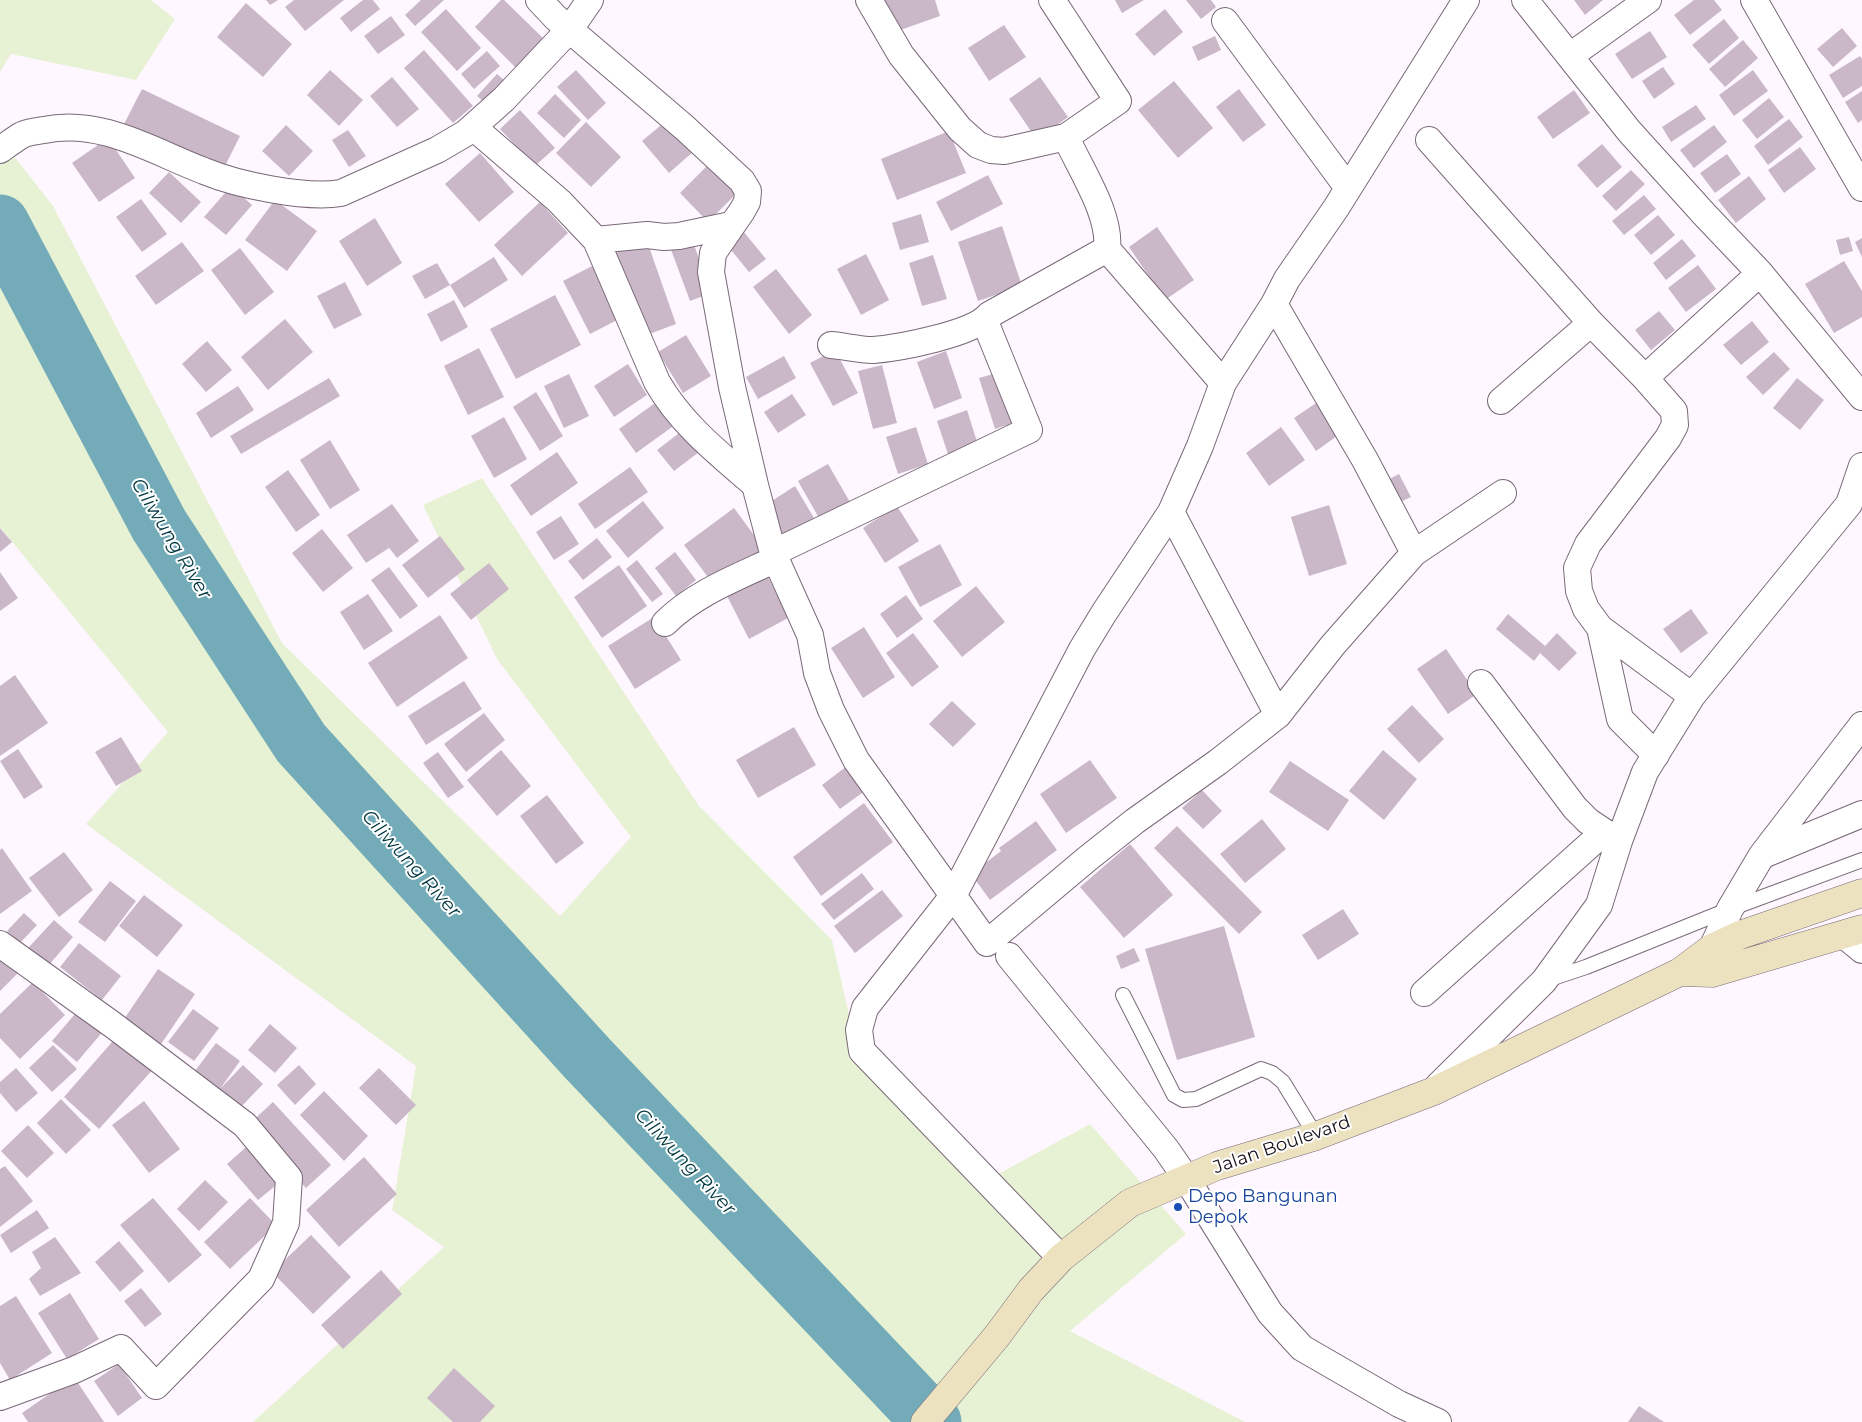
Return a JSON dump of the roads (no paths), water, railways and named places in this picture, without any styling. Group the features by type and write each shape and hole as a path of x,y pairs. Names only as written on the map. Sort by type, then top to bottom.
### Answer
{"main road":[{"name":"Jalan Boulevard","path":"1712,961 1740,935 1862,892"},
{"name":"Jalan Boulevard","path":"924,1422 997,1336 1031,1290 1061,1258 1130,1204 1217,1166 1316,1136 1434,1091 1680,972 1712,961 1856,938"}],"street":[{"path":"538,0 685,128 742,180 748,191 747,202 714,253 711,272 732,387 754,485 774,556 810,635 817,672 831,710 856,760 986,943 1087,859 1278,715 1333,645 1414,553 1503,492"},
{"path":"0,150 24,134 59,127 90,128 123,136 230,181 302,194 326,196 341,193 403,166 466,133 504,99 570,29 590,0"},
{"path":"869,0 901,55 960,129 978,145 991,150 1004,151 1066,137 1118,101 1052,0"},
{"path":"1061,1258 862,1051 859,1030 865,1008 953,896 1082,649 1171,512 1200,446 1223,383 1274,304 1287,279 1348,188 1466,0"},
{"path":"1525,0 1629,131 1704,214 1760,272 1859,386"},
{"path":"1570,56 1648,0"},
{"path":"1754,0 1862,188"},
{"path":"1225,21 1348,188"},
{"path":"473,127 559,201 596,240 656,382 667,399 704,441 754,485"},
{"path":"1066,137 1090,184 1106,225 1109,237 1107,249"},
{"path":"1429,140 1591,322 1674,411 1675,426 1668,438 1588,544 1577,568 1579,591 1586,608 1600,628 1692,696"},
{"path":"596,240 647,235 679,236 731,225"},
{"path":"831,345 872,350 957,332 986,319 989,315 1107,249"},
{"path":"1107,249 1223,383"},
{"path":"1645,378 1760,272"},
{"path":"1274,304 1365,460 1414,553"},
{"path":"665,623 672,616 710,591 774,556 1028,430 986,324 986,319"},
{"path":"1501,401 1591,322"},
{"path":"1434,1091 1544,981 1599,905 1611,836 1645,772 1692,696 1849,504 1862,466"},
{"path":"1171,512 1278,715"},
{"path":"1600,628 1620,719 1656,754"},
{"path":"1481,684 1575,808 1588,821 1611,836"},
{"path":"1712,961 1730,909 1762,855 1862,725"},
{"path":"1762,855 1862,814"},
{"path":"1424,993 1611,836"},
{"path":"0,944 113,1025 245,1125 289,1178 286,1223 261,1279 156,1386 121,1348 74,1370 0,1397"},
{"path":"1010,956 1136,1111 1186,1178 1270,1313 1302,1348 1399,1404 1438,1422"}],"lane":[{"path":"1544,981 1594,964 1730,909 1862,860"},
{"path":"1123,995 1174,1095 1183,1100 1196,1099 1261,1069 1272,1073 1282,1082 1316,1136"}],"waterway":[{"name":"Ciliwung River","path":"0,224 159,525 301,743 587,1058 932,1422"}],"place":[{"name":"Depo Bangunan Depok","path":"1178,1207"}]}
